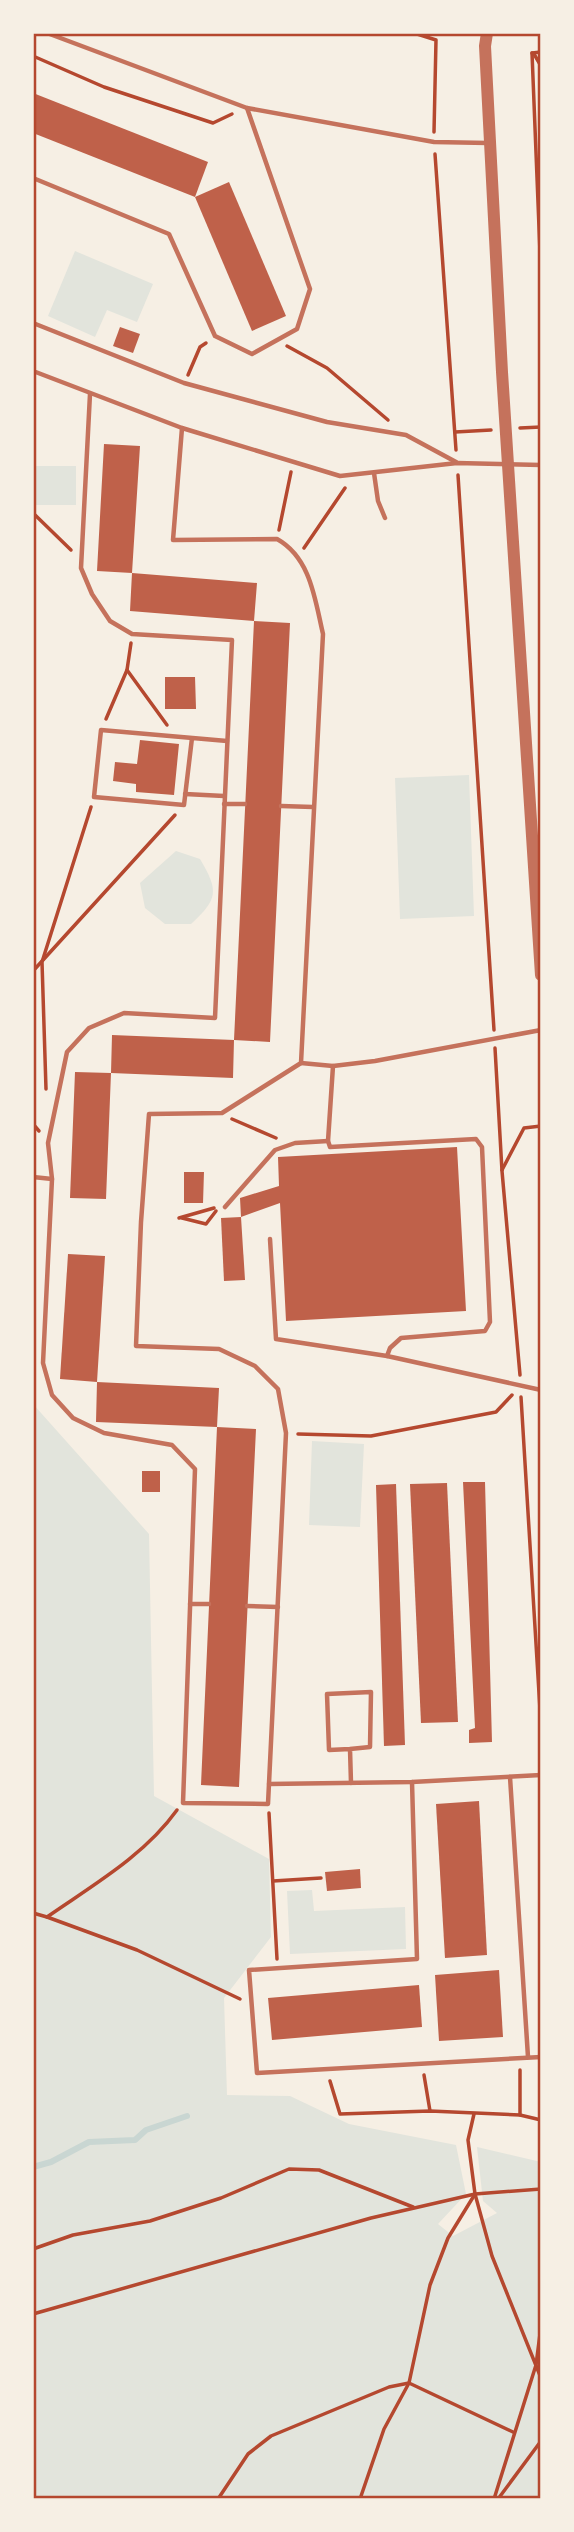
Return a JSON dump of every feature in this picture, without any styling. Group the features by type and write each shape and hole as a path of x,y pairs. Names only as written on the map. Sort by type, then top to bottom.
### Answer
{"street":[{"path":"487,33 485,46 490,143 541,975"}],"lane":[{"path":"47,33 247,107 434,142 490,143"},
{"path":"33,178 169,234 215,336 252,354 297,328 310,289 247,107"},
{"path":"33,323 184,383 327,422 406,435 457,463"},
{"path":"33,371 182,428 340,475 457,463 541,465"},
{"path":"90,394 81,568 92,594 110,621 132,634 232,640 215,1018 124,1013 89,1028 66,1052 48,1143 52,1179 43,1363 52,1395 73,1418 104,1433 172,1445 195,1469 183,1803 268,1804 286,1433 278,1389 255,1366 219,1349 136,1346 149,1114 222,1113 301,1063 334,1066 375,1061 541,1030"},
{"path":"182,428 173,540 277,539 289,546 299,555 313,591 323,634 301,1063"},
{"path":"374,473 378,501 385,518"},
{"path":"191,738 184,805 94,796 101,730 227,741"},
{"path":"185,794 224,796"},
{"path":"224,804 245,804"},
{"path":"281,806 313,807"},
{"path":"334,1066 328,1141 330,1147 476,1139 482,1147 490,1322 485,1331 401,1338 390,1348 387,1356"},
{"path":"222,1207 275,1150 295,1143 328,1141"},
{"path":"33,1177 52,1179"},
{"path":"270,1239 275,1339 387,1356 541,1390"},
{"path":"190,1604 209,1604"},
{"path":"247,1606 278,1607"},
{"path":"370,1692 370,1747 349,1749 329,1750 327,1693 370,1692"},
{"path":"349,1749 351,1783"},
{"path":"269,1784 412,1782 541,1775"},
{"path":"510,1777 528,2057"},
{"path":"412,1782 417,1959 249,1970 257,2073 541,2057"}],"path":[{"path":"414,33 436,40 434,142 502,1171 521,1386 541,1727"},
{"path":"533,53 541,52"},
{"path":"533,53 541,66"},
{"path":"533,53 541,277"},
{"path":"33,56 104,88 213,122 247,107"},
{"path":"184,383 200,347 215,336"},
{"path":"276,340 327,369 406,435"},
{"path":"277,539 293,461"},
{"path":"299,555 354,475"},
{"path":"33,513 82,562"},
{"path":"101,730 127,670 132,634"},
{"path":"127,670 176,737"},
{"path":"46,1089 42,962 94,796"},
{"path":"33,971 184,805"},
{"path":"222,1113 234,1121 275,1138 295,1143"},
{"path":"502,1171 524,1128 541,1126"},
{"path":"222,1207 206,1224 180,1218 206,1210 222,1207"},
{"path":"286,1433 371,1436 496,1412 521,1386"},
{"path":"47,1917 130,1858 164,1828 183,1803"},
{"path":"268,1804 277,1968"},
{"path":"273,1881 321,1878"},
{"path":"33,1913 138,1950 211,1987 252,2004"},
{"path":"520,2057 520,2115"},
{"path":"422,2063 430,2111"},
{"path":"326,2069 340,2114 430,2111 520,2115 541,2120"},
{"path":"474,2114 468,2140 475,2194 492,2256 541,2378"},
{"path":"33,2249 73,2235 150,2221 186,2210 289,2169 319,2170 413,2207"},
{"path":"33,2315 176,2272 413,2207 475,2194 541,2189"},
{"path":"360,2499 384,2429 409,2383 430,2286 448,2238 475,2194"},
{"path":"496,2499 513,2432 536,2365 541,2326"},
{"path":"218,2499 248,2454 271,2436 388,2387 409,2383 513,2432"},
{"path":"496,2499 541,2441"}],"shaded area":[{"path":"75,251 153,284 137,322 107,310 95,337 48,316"},
{"path":"33,466 76,466 76,505 33,505"},
{"path":"469,775 474,916 400,919 395,778"},
{"path":"176,851 200,859 213,887 211,901 191,924 165,924 145,908 140,883"},
{"path":"33,1404 149,1534 154,1796 269,1859 271,1937 224,1998 227,2095 290,2096 349,2124 456,2145 466,2194 438,2224 453,2236 497,2213 483,2201 477,2147 541,2162 541,2499 33,2499"},
{"path":"312,1441 364,1444 360,1527 309,1525"},
{"path":"312,1890 314,1911 405,1907 406,1949 290,1954 287,1891"}],"building":[{"path":"33,93 208,162 195,197 33,133"},
{"path":"229,182 286,316 252,331 195,197"},
{"path":"120,327 140,334 133,353 113,346"},
{"path":"104,444 140,446 132,573 97,571"},
{"path":"132,573 257,583 254,621 130,611"},
{"path":"254,621 290,623 270,1042 234,1040"},
{"path":"165,677 195,677 196,709 165,709"},
{"path":"140,740 179,744 174,795 136,792 136,784 113,781 115,762 137,764"},
{"path":"112,1035 234,1040 233,1078 111,1073"},
{"path":"75,1072 111,1073 106,1199 70,1198"},
{"path":"457,1147 466,1311 286,1321 280,1203 241,1217 240,1198 279,1186 278,1157"},
{"path":"184,1172 204,1172 203,1203 184,1203"},
{"path":"241,1217 245,1280 224,1281 221,1218"},
{"path":"68,1254 105,1256 97,1382 60,1379"},
{"path":"97,1382 219,1388 217,1427 96,1422"},
{"path":"217,1427 256,1429 239,1787 201,1785"},
{"path":"142,1471 160,1471 160,1492 142,1492"},
{"path":"463,1482 485,1482 492,1742 469,1743 469,1730 475,1728"},
{"path":"447,1483 458,1722 421,1723 410,1484"},
{"path":"396,1484 405,1745 384,1746 376,1485"},
{"path":"479,1801 487,1955 445,1958 436,1804"},
{"path":"360,1869 361,1888 327,1891 325,1872"},
{"path":"499,1970 503,2037 439,2041 435,1975"},
{"path":"419,1985 422,2027 272,2040 268,1998"}],"waterway":[{"path":"33,2167 51,2162 89,2142 135,2140 146,2130 187,2116"}]}
